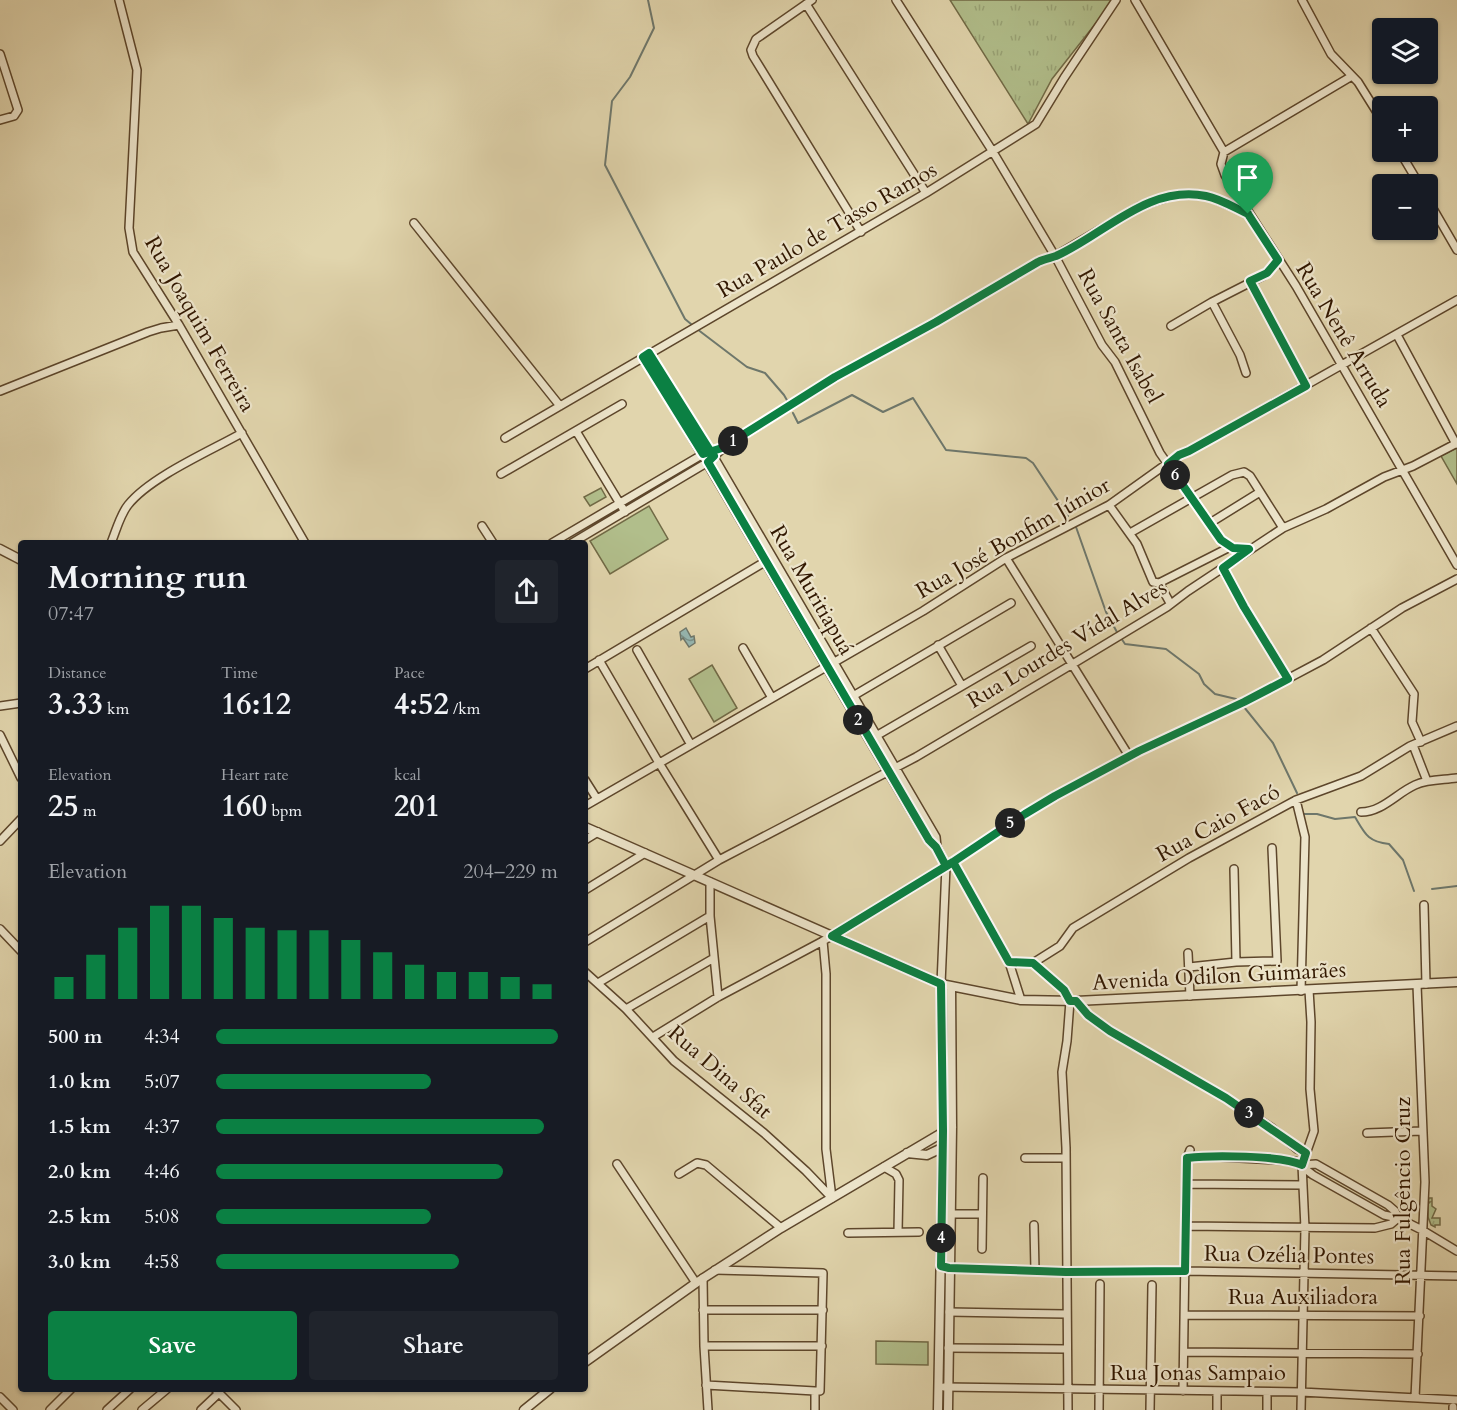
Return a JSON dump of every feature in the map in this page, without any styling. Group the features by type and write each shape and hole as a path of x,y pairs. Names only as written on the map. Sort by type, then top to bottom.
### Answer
{"street":[{"name":"Rua Joaquim Ferreira","path":"119,0 137,70 129,228 131,246 180,325 302,540"},
{"name":"Rua Santa Isabel","path":"896,0 993,152 1055,256 1102,345 1115,362 1154,442 1221,540 1230,547"},
{"name":"Rua Paulo de Tasso Ramos","path":"505,438 926,194 1036,124 1116,0"},
{"name":"Rua Nenê Arruda","path":"1135,0 1224,152 1222,171 1296,286 1457,565"},
{"path":"1302,0 1331,54 1352,76 1372,103"},
{"path":"861,232 753,57 751,50 756,39 809,2 926,194"},
{"path":"0,54 18,112 14,116 0,120"},
{"path":"1224,152 1352,76"},
{"path":"577,540 708,462 713,454 835,377 936,322 1038,262 1055,256 1135,209 1176,195 1191,194 1208,196 1248,214"},
{"path":"1438,217 1457,250"},
{"path":"414,223 560,406"},
{"path":"1171,326 1267,273 1278,260"},
{"path":"1250,281 1306,386"},
{"name":"Rua José Bonfim Júnior","path":"588,804 923,611 1006,558 1109,505 1179,455 1457,300"},
{"path":"1212,302 1240,355 1246,373"},
{"path":"0,391 148,332 180,325"},
{"path":"1397,335 1457,444"},
{"name":"Rua Muritiapuá","path":"646,355 765,562 830,665 853,696 876,736 890,769"},
{"name":"Rua Muritiapuá","path":"646,355 713,454 929,840 950,864 1009,962 1021,1000"},
{"path":"501,474 622,404"},
{"path":"576,431 625,512"},
{"path":"112,540 128,505 144,489 158,479 242,434"},
{"name":"Rua Lourdes Vídal Alves","path":"695,875 719,860 925,751 1071,665 1167,607 1283,528 1457,444"},
{"path":"557,540 703,454 713,454"},
{"path":"1130,533 1239,472 1247,473 1283,528"},
{"path":"1210,523 1260,492"},
{"path":"1109,505 1142,552 1154,583 1159,583 1230,547 1249,549"},
{"path":"482,526 491,540"},
{"path":"0,549 18,558"},
{"path":"588,667 772,557"},
{"path":"1006,558 1129,756"},
{"path":"1223,568 1288,679"},
{"path":"653,1037 718,998 832,936 950,864 1025,814 1129,756 1244,702 1323,660 1371,628 1457,579"},
{"path":"1159,583 1170,603"},
{"path":"853,696 1011,603"},
{"path":"1371,628 1414,694 1412,722 1421,742"},
{"path":"938,645 962,686"},
{"path":"876,736 1031,646"},
{"path":"743,648 772,698"},
{"path":"637,650 691,744"},
{"path":"599,660 658,763 719,860"},
{"path":"0,706 18,703"},
{"name":"Rua Caio Facó","path":"1033,963 1062,945 1073,928 1206,849 1296,800 1361,776 1413,745 1457,726"},
{"path":"0,735 18,772"},
{"path":"1413,745 1427,781"},
{"path":"1361,812 1374,810 1410,788 1427,781 1457,778"},
{"path":"588,785 597,799"},
{"path":"1296,800 1305,837 1305,990 1311,1022 1310,1089 1314,1131 1302,1165 1305,1273 1301,1410"},
{"path":"0,841 18,822"},
{"name":"Avenida Odilon Guimarães","path":"588,828 941,984 1021,1000 1073,1001 1457,982"},
{"path":"588,838 598,832"},
{"path":"1189,967 1277,961 1272,848"},
{"path":"588,888 645,853"},
{"path":"938,1410 944,1387 948,1348 944,1325 949,1312 945,1267 950,1214 952,1127 941,984 950,864"},
{"path":"1234,869 1236,962"},
{"path":"588,940 695,875"},
{"path":"710,882 710,916 718,998"},
{"name":"Rua Fulgêncio Cruz","path":"1415,1398 1425,1182 1422,1131 1421,984 1424,905"},
{"path":"598,984 710,916"},
{"path":"0,928 18,948"},
{"path":"823,941 826,974 825,1149 831,1198"},
{"path":"1188,953 1190,996"},
{"path":"626,1009 714,958"},
{"path":"1009,962 1033,963 1088,1015 1110,1031 1226,1098 1306,1153"},
{"name":"Rua Dina Sfat","path":"588,975 626,1009 674,1061 764,1133 806,1171 831,1198"},
{"path":"945,1031 951,986"},
{"path":"1068,1410 1062,1072 1073,1001"},
{"path":"947,1069 941,1149 945,1267 944,1387 948,1410"},
{"path":"588,1357 699,1280 781,1228 952,1127"},
{"path":"1367,1133 1422,1131"},
{"path":"907,1153 927,1155 941,1149 951,1141"},
{"path":"1184,1391 1186,1184 1187,1158 1190,1150"},
{"path":"1187,1158 1202,1156 1295,1161 1313,1175 1384,1215 1398,1218 1457,1251"},
{"path":"1025,1158 1065,1158"},
{"path":"679,1173 698,1163 706,1165 781,1228"},
{"path":"617,1164 699,1280 704,1310 708,1410"},
{"path":"884,1167 896,1174 899,1180 898,1232"},
{"path":"982,1178 982,1249"},
{"path":"1186,1184 1303,1185"},
{"path":"950,1214 982,1214"},
{"path":"1186,1226 1375,1228 1391,1224 1398,1218"},
{"path":"1034,1225 1035,1271"},
{"path":"848,1233 919,1232"},
{"name":"Rua Ozélia Pontes","path":"945,1267 1066,1272 1185,1271 1457,1276"},
{"path":"706,1385 820,1391 823,1273 715,1270"},
{"path":"1099,1410 1100,1284"},
{"path":"1150,1410 1152,1285"},
{"path":"704,1310 823,1310"},
{"path":"949,1312 1066,1314"},
{"name":"Rua Auxiliadora","path":"1185,1315 1420,1316"},
{"path":"704,1346 822,1346"},
{"path":"948,1348 1066,1349"},
{"path":"1184,1352 1418,1354"},
{"name":"Rua Jonas Sampaio","path":"944,1387 1301,1392 1415,1398 1455,1405"},
{"path":"815,1391 815,1410"},
{"path":"1216,1410 1217,1391"},
{"path":"50,1410 68,1392"},
{"path":"107,1410 127,1392"},
{"path":"153,1392 154,1399"},
{"path":"142,1410 163,1392"},
{"path":"201,1410 216,1392"},
{"path":"218,1392 236,1410"},
{"path":"524,1410 546,1392"},
{"path":"1267,1392 1267,1410"},
{"path":"0,1397 13,1410"}],"green space":[{"path":"950,0 1114,0 1052,79 1028,124"},
{"path":"1457,448 1457,484 1441,456"},
{"path":"601,488 606,497 590,506 584,497"},
{"path":"649,506 668,539 610,574 590,541"},
{"path":"712,665 737,708 714,722 689,679"},
{"path":"1429,1198 1432,1198 1432,1206 1436,1209 1432,1218 1440,1218 1440,1225 1435,1225 1435,1227 1431,1225 1428,1217"},
{"path":"876,1341 928,1342 928,1365 876,1364"}],"water":[{"path":"686,628 691,637 694,636 695,643 689,647 683,638 681,640 680,632"}],"waterway":[{"path":"648,0 654,28 630,77 612,101 605,165 685,319 691,324"},
{"path":"697,329 747,367 765,373 788,402"},
{"path":"793,413 798,423 852,395 883,412 913,398 946,450 1026,458 1033,463 1068,516"},
{"path":"1076,527 1106,612 1118,634"},
{"path":"1121,638 1125,644 1166,649 1199,674 1204,684 1215,694 1236,699"},
{"path":"1244,707 1273,743 1297,793"},
{"path":"1304,814 1317,814 1335,819 1355,817 1368,836 1376,841 1389,844 1403,860 1414,891"},
{"path":"1432,889 1457,886"}],"route":[{"path":"1248,214 1208,196 1191,194 1176,195 1140,206 1055,256 1038,262 936,322 835,377 722,448 711,452 703,454 643,357 649,353 711,452 714,456 708,462 765,562 929,840 936,847 946,866 953,862 1009,962 1033,963 1064,990 1070,1001 1076,1001 1088,1015 1110,1031 1226,1098 1306,1153 1302,1165 1295,1161 1281,1159 1202,1156 1187,1158 1185,1271 1066,1272 941,1266 943,1131 941,984 832,936 953,862 1055,796 1170,735 1244,702 1288,679 1223,568 1249,549 1233,548 1221,540 1168,464 1179,455 1306,386 1250,281 1263,276 1278,260 1248,214"}]}
